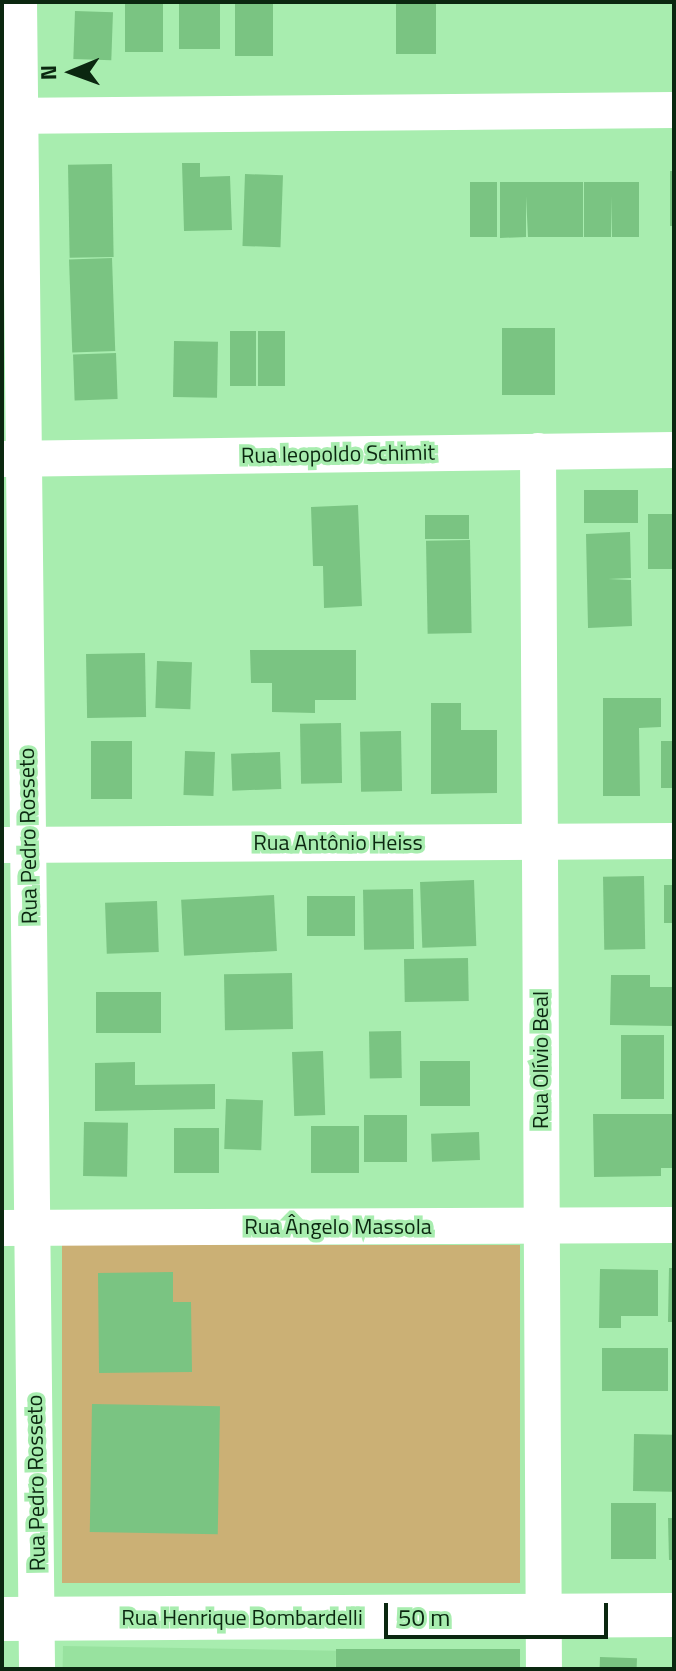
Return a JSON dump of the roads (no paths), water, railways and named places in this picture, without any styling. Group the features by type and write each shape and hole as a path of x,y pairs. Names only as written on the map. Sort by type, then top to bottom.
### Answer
{"street":[{"name":"Rua Pedro Rosseto","path":"19,2 11,116 20,1619 37,1669"},
{"path":"11,116 674,110"},
{"name":"Rua leopoldo Schimit","path":"13,459 674,450"},
{"name":"Rua Olívio Beal","path":"538,451 544,1669"},
{"name":"Rua Antônio Heiss","path":"15,845 674,841"},
{"name":"Rua Ângelo Massola","path":"17,1228 674,1225"},
{"name":"Rua Henrique Bombardelli","path":"20,1619 674,1615"}]}
